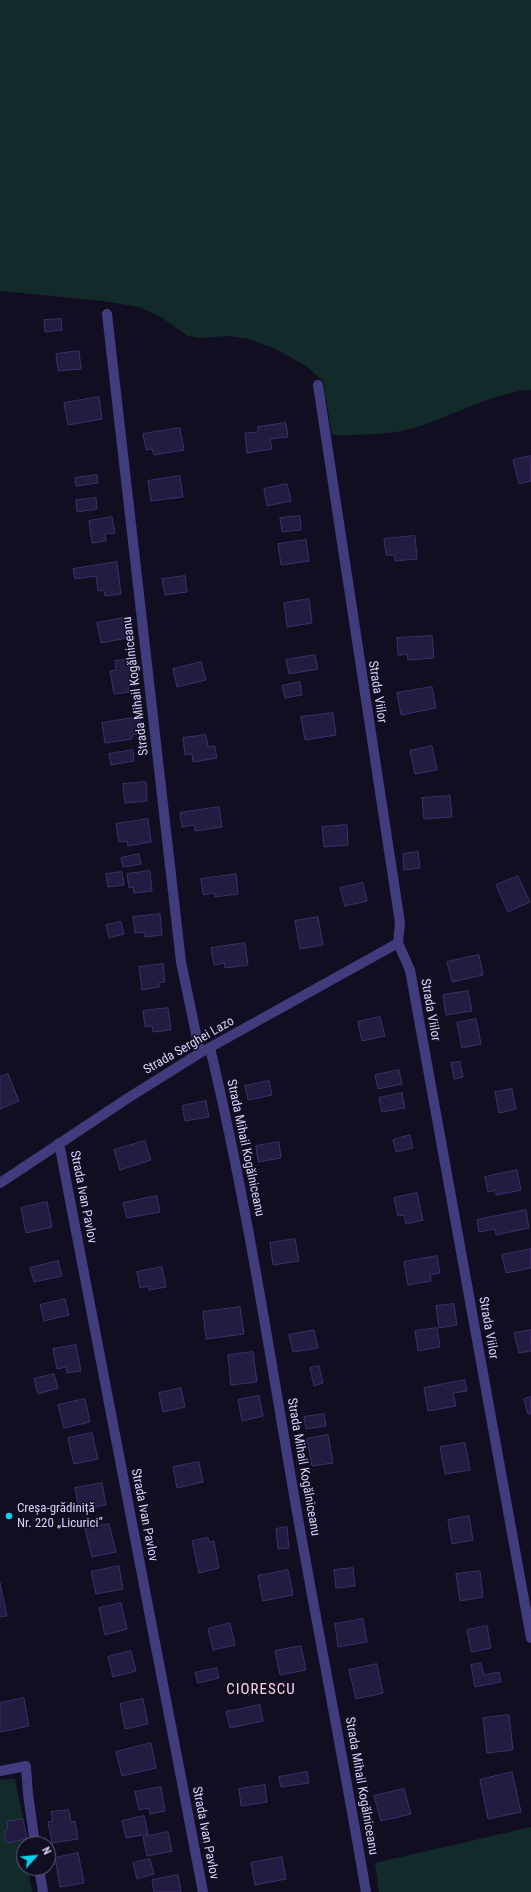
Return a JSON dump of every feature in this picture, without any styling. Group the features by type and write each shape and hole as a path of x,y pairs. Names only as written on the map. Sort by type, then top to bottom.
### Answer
{"street":[{"name":"Strada Mihail Kogălniceanu","path":"107,314 181,962 200,1053"},
{"name":"Strada Viilor","path":"318,385 400,923 398,943 410,970 531,1638"},
{"name":"Strada Serghei Lazo","path":"0,1183 59,1143 200,1053 398,943"},
{"name":"Strada Mihail Kogălniceanu","path":"210,1048 227,1118 264,1313 296,1504 348,1781 366,1892"},
{"name":"Strada Ivan Pavlov","path":"59,1143 203,1892"},
{"path":"0,1771 26,1766 28,1794 35,1836"},
{"path":"40,1876 43,1892"}],"green space":[{"path":"0,0 531,0 531,390 505,394 430,423 407,430 375,434 332,435 323,381 306,366 276,349 249,339 228,336 200,338 188,336 161,317 140,307 103,301 0,291"},
{"path":"15,1779 23,1819 7,1822 8,1830 4,1831 6,1843 16,1841 16,1876 29,1876 32,1892 0,1892 0,1780"},
{"path":"531,1827 531,1892 379,1892 375,1863"}],"building":[{"path":"61,319 62,330 45,332 44,320"},
{"path":"79,351 81,369 58,371 56,354"},
{"path":"99,397 102,419 68,425 64,403"},
{"path":"286,423 288,437 270,439 272,449 247,453 245,433 258,432 258,427"},
{"path":"180,428 184,450 154,455 152,449 146,450 143,434"},
{"path":"531,456 531,481 519,484 513,460"},
{"path":"97,475 98,483 76,486 75,478"},
{"path":"180,476 183,497 151,501 148,481"},
{"path":"287,484 291,501 267,506 264,489"},
{"path":"96,498 97,509 77,512 76,500"},
{"path":"300,516 301,530 282,532 280,518"},
{"path":"112,517 115,533 105,534 106,541 92,543 89,521"},
{"path":"415,536 417,559 395,561 394,555 386,555 384,539"},
{"path":"306,540 309,561 281,565 278,544"},
{"path":"117,562 121,594 105,596 104,590 98,591 96,576 75,579 73,569"},
{"path":"185,576 187,592 165,595 162,579"},
{"path":"309,599 312,623 287,627 284,603"},
{"path":"123,618 127,638 101,643 97,623"},
{"path":"432,636 434,658 408,660 407,654 398,655 397,638"},
{"path":"315,655 318,669 289,674 286,660"},
{"path":"133,659 137,685 128,686 129,692 114,694 110,671 116,670 115,661"},
{"path":"201,662 206,680 177,687 173,669"},
{"path":"300,682 302,695 285,698 282,686"},
{"path":"432,687 436,708 401,715 397,693"},
{"path":"333,713 336,735 305,740 301,717"},
{"path":"139,717 142,733 132,735 132,739 105,743 102,723"},
{"path":"206,735 208,747 215,746 217,758 193,762 192,754 185,755 183,738"},
{"path":"432,746 437,770 415,774 410,751"},
{"path":"133,750 134,761 111,765 109,754"},
{"path":"146,782 147,801 125,803 123,784"},
{"path":"450,796 452,817 424,819 422,798"},
{"path":"219,807 222,827 195,831 194,825 182,827 180,813"},
{"path":"148,819 151,842 128,846 127,841 119,842 116,824"},
{"path":"347,825 348,845 324,847 322,827"},
{"path":"418,852 420,868 404,870 403,854"},
{"path":"139,854 141,864 123,867 121,858"},
{"path":"150,871 152,891 134,893 133,887 129,888 127,874"},
{"path":"122,872 124,885 108,887 106,874"},
{"path":"236,874 238,894 215,897 215,893 203,895 201,879"},
{"path":"518,876 530,902 508,912 496,885"},
{"path":"363,883 367,901 345,906 340,888"},
{"path":"160,914 162,935 145,937 145,932 135,933 133,917"},
{"path":"318,917 323,945 300,949 295,921"},
{"path":"121,922 124,934 109,938 106,925"},
{"path":"245,943 248,965 225,968 224,963 214,965 211,948"},
{"path":"479,955 483,975 452,982 447,962"},
{"path":"163,964 165,982 159,983 159,987 142,990 139,967"},
{"path":"468,991 472,1011 446,1015 443,995"},
{"path":"168,1008 171,1030 153,1032 152,1026 145,1027 143,1011"},
{"path":"380,1017 385,1036 362,1041 358,1022"},
{"path":"476,1019 481,1044 462,1048 457,1023"},
{"path":"460,1062 463,1077 454,1079 451,1063"},
{"path":"399,1070 402,1084 378,1089 375,1075"},
{"path":"8,1074 19,1101 0,1109 0,1077"},
{"path":"269,1081 272,1095 248,1100 245,1086"},
{"path":"512,1089 516,1109 499,1113 495,1092"},
{"path":"402,1093 405,1108 382,1112 379,1098"},
{"path":"206,1101 209,1117 185,1121 182,1106"},
{"path":"410,1135 413,1148 396,1152 393,1140"},
{"path":"145,1141 151,1160 120,1170 114,1150"},
{"path":"279,1142 281,1158 258,1162 256,1146"},
{"path":"517,1170 521,1190 496,1195 496,1190 488,1192 485,1177"},
{"path":"417,1193 423,1220 406,1224 404,1215 398,1216 394,1198"},
{"path":"157,1196 160,1212 127,1218 123,1203"},
{"path":"47,1202 52,1227 26,1233 21,1208"},
{"path":"526,1210 529,1228 496,1235 495,1229 479,1232 477,1220"},
{"path":"295,1239 299,1261 273,1265 270,1243"},
{"path":"531,1249 531,1268 506,1273 502,1255"},
{"path":"437,1256 440,1273 430,1275 431,1281 408,1285 404,1262"},
{"path":"58,1261 62,1276 34,1282 30,1268"},
{"path":"162,1267 166,1287 149,1290 149,1286 140,1288 137,1272"},
{"path":"65,1299 69,1315 44,1321 40,1305"},
{"path":"454,1304 457,1325 439,1328 436,1306"},
{"path":"240,1307 244,1334 206,1339 203,1312"},
{"path":"437,1328 440,1347 418,1351 415,1331"},
{"path":"314,1330 318,1348 293,1352 289,1335"},
{"path":"531,1330 531,1351 519,1353 514,1333"},
{"path":"76,1345 81,1371 67,1373 66,1367 57,1369 53,1349"},
{"path":"253,1352 257,1382 231,1385 228,1355"},
{"path":"319,1366 323,1383 314,1386 310,1368"},
{"path":"54,1374 58,1388 38,1394 34,1379"},
{"path":"465,1380 467,1391 453,1393 456,1406 428,1411 424,1388"},
{"path":"181,1388 185,1407 163,1412 159,1393"},
{"path":"259,1396 263,1416 242,1421 238,1400"},
{"path":"531,1397 531,1414 528,1414 524,1399"},
{"path":"85,1399 90,1422 64,1428 58,1405"},
{"path":"324,1414 326,1426 306,1429 304,1417"},
{"path":"92,1433 98,1459 74,1464 68,1438"},
{"path":"328,1435 333,1463 312,1466 307,1439"},
{"path":"465,1443 470,1470 445,1474 440,1447"},
{"path":"199,1462 203,1482 177,1488 173,1467"},
{"path":"102,1483 106,1505 79,1510 75,1488"},
{"path":"469,1516 473,1540 452,1544 448,1520"},
{"path":"109,1524 116,1552 92,1557 85,1529"},
{"path":"287,1527 289,1548 278,1549 276,1529"},
{"path":"208,1538 209,1542 214,1541 219,1568 199,1573 192,1541"},
{"path":"119,1566 123,1589 96,1594 91,1572"},
{"path":"353,1568 355,1586 336,1588 334,1570"},
{"path":"288,1570 293,1595 263,1601 258,1576"},
{"path":"480,1571 483,1597 460,1601 456,1574"},
{"path":"0,1583 7,1616 0,1617"},
{"path":"121,1603 127,1629 105,1635 99,1608"},
{"path":"363,1619 367,1642 338,1647 335,1624"},
{"path":"230,1623 235,1645 213,1650 208,1629"},
{"path":"487,1626 491,1648 471,1652 467,1630"},
{"path":"301,1646 306,1670 280,1675 275,1651"},
{"path":"131,1651 136,1671 113,1677 108,1657"},
{"path":"481,1663 484,1675 499,1672 501,1682 475,1687 471,1665"},
{"path":"377,1664 383,1693 356,1699 349,1670"},
{"path":"217,1668 219,1678 198,1683 195,1673"},
{"path":"24,1698 29,1726 0,1732 0,1703"},
{"path":"143,1699 148,1724 125,1729 120,1704"},
{"path":"260,1705 263,1721 230,1728 226,1712"},
{"path":"509,1715 513,1750 487,1753 483,1718"},
{"path":"151,1743 156,1768 122,1776 116,1752"},
{"path":"307,1772 309,1783 281,1787 279,1777"},
{"path":"512,1772 521,1812 488,1819 480,1780"},
{"path":"265,1785 267,1802 241,1806 239,1789"},
{"path":"161,1787 165,1811 150,1814 149,1808 139,1810 135,1792"},
{"path":"404,1789 411,1814 381,1821 374,1796"},
{"path":"69,1810 71,1822 75,1821 78,1839 56,1842 56,1836 51,1836 48,1822 53,1821 51,1812"},
{"path":"144,1816 148,1834 126,1838 122,1821"},
{"path":"23,1819 26,1836 16,1836 16,1841 6,1843 4,1831 8,1830 7,1822"},
{"path":"168,1832 172,1851 147,1856 143,1837"},
{"path":"78,1853 84,1883 60,1887 56,1858"},
{"path":"282,1857 286,1879 255,1885 251,1863"},
{"path":"150,1859 154,1874 137,1879 133,1863"},
{"path":"178,1875 181,1892 154,1892 152,1880"}],"place":[{"name":"Creșa-grădiniță Nr. 220 „Licurici”","path":"9,1516"}],"district":[{"name":"CIORESCU","path":"261,1690"}]}
